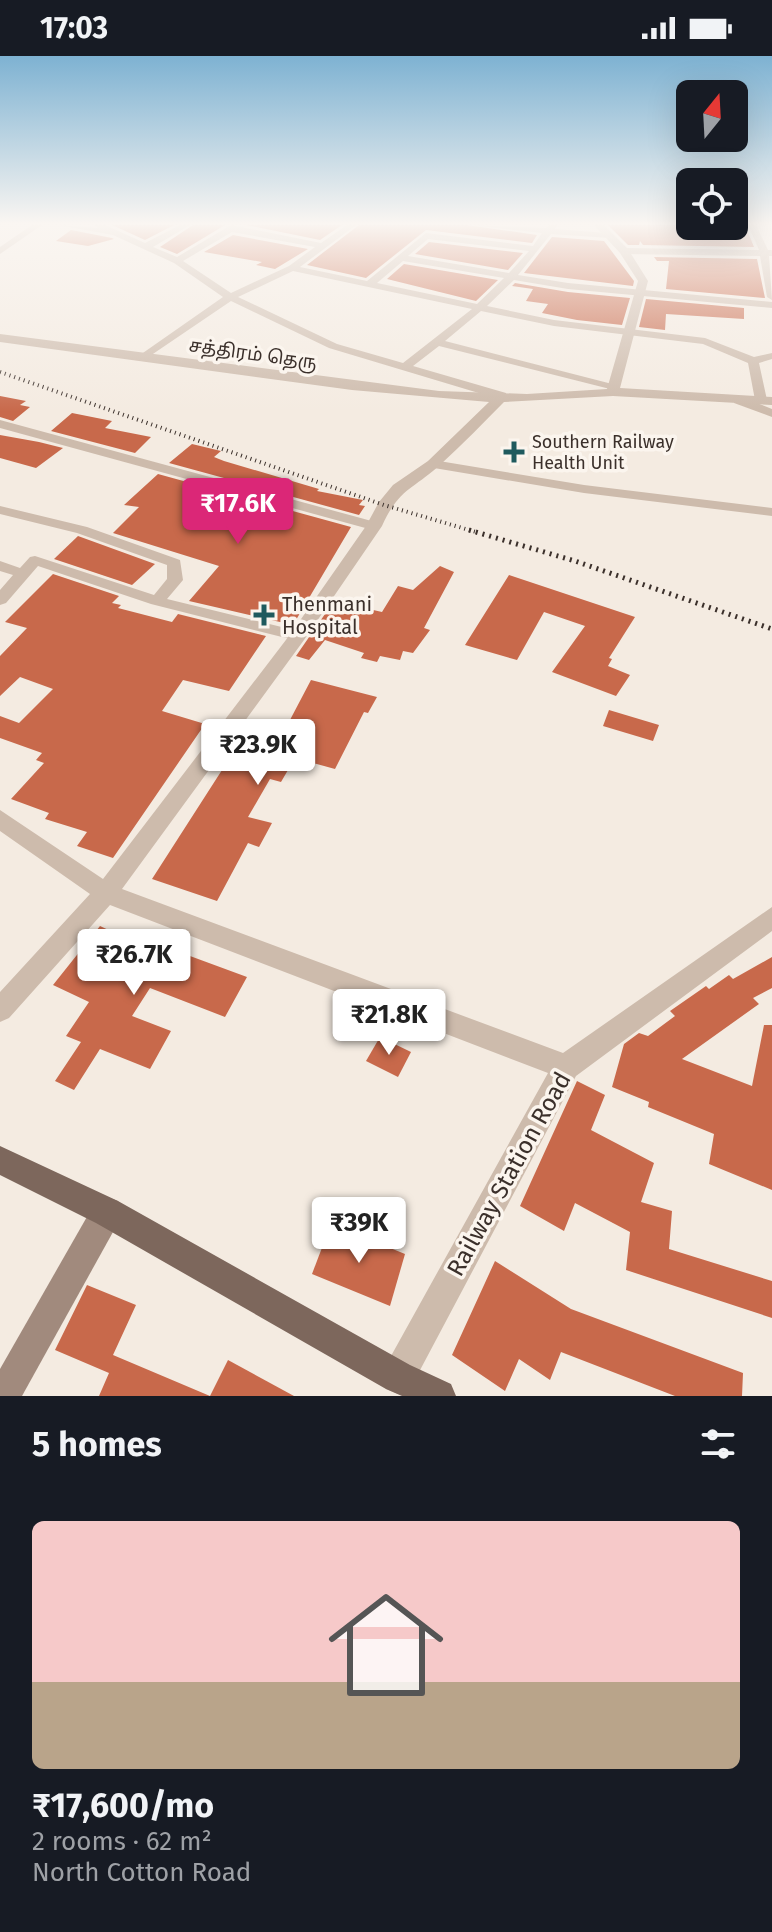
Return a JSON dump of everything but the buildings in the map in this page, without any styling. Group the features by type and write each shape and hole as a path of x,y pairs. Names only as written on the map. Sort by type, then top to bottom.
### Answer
{"main road":[{"path":"0,1160 107,1212 398,1377 439,1396"},
{"path":"3,1396 107,1212"}],"street":[{"path":"0,1010 106,893 298,636 374,526 384,505 398,488 433,464 502,396 333,346 216,288"},
{"path":"144,357 230,297 250,288"},
{"path":"375,288 479,308 705,341 753,361 772,356"},
{"path":"405,367 439,343 500,288"},
{"path":"599,288 772,305"},
{"path":"439,343 614,389 642,288"},
{"name":"சத்திரம் தெரு","path":"0,338 374,389 502,396 614,389 767,400"},
{"path":"753,361 767,400"},
{"path":"738,400 772,413"},
{"path":"0,424 374,526"},
{"path":"433,464 584,489 772,512"},
{"path":"0,510 82,530 175,563 175,580 157,601"},
{"path":"0,600 35,560 157,601 298,636"},
{"path":"0,566 21,573"},
{"path":"0,819 106,893 566,1067"},
{"name":"Railway Station Road","path":"398,1377 566,1067 772,917"}],"railway":[{"path":"0,372 384,505 476,532"},
{"path":"469,530 575,561 772,629"}],"place":[{"name":"Southern Railway Health Unit","path":"514,452"},
{"name":"Thenmani Hospital","path":"264,615"}]}
